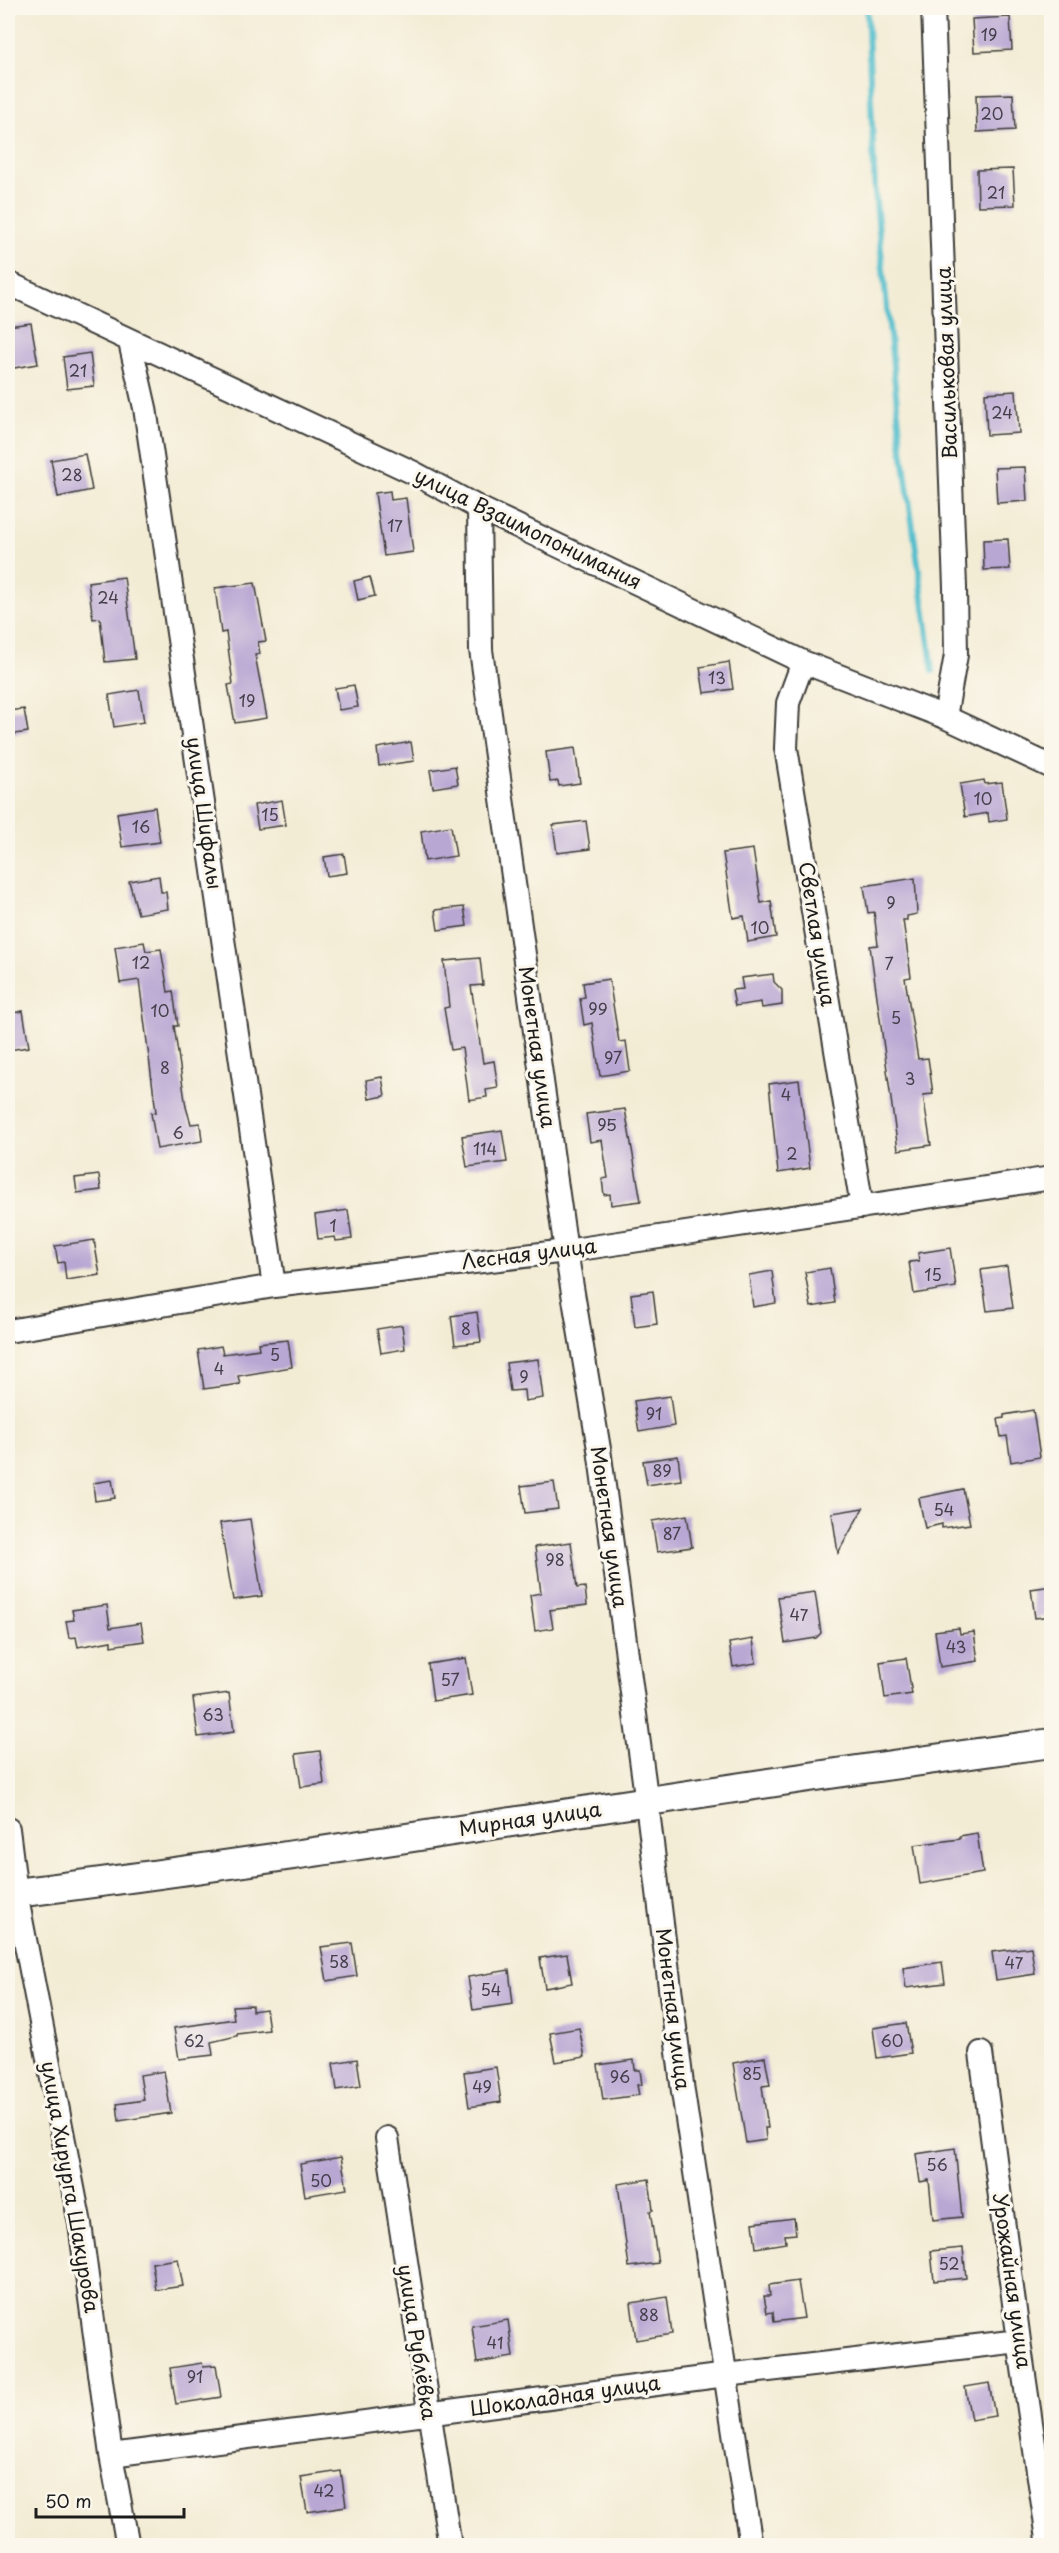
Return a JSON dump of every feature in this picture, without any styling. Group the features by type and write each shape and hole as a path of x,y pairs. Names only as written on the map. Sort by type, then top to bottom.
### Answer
{"street":[{"name":"Васильковая улица","path":"933,8 956,587 956,655 945,717"},
{"name":"улица Взаимопонимания","path":"8,283 412,472 479,508 803,662 945,717 1052,767"},
{"name":"улица Шифалы","path":"130,342 145,408 274,1286"},
{"name":"Монетная улица","path":"479,508 482,650 566,1251 598,1449 647,1803 683,2092 751,2546"},
{"name":"Светлая улица","path":"803,662 788,703 786,748 862,1207"},
{"name":"Лесная улица","path":"8,1331 274,1286 566,1251 1052,1178"},
{"name":"Мирная улица","path":"12,1894 647,1803 882,1765 1052,1743"},
{"name":"улица Хирурга Шакурова","path":"8,1829 12,1894 81,2224 111,2455 128,2546"},
{"name":"Урожайная улица","path":"981,2052 1049,2546"},
{"name":"улица Рублёвка","path":"387,2138 450,2546"},
{"name":"Шоколадная улица","path":"111,2455 726,2375 1019,2341"}],"building":[{"path":"1010,17 1012,50 974,52 972,19"},
{"path":"1013,94 1015,130 977,132 976,95"},
{"path":"1013,169 1015,205 978,206 977,170"},
{"path":"31,323 38,364 8,369 8,326"},
{"path":"90,353 94,386 67,389 63,357"},
{"path":"1016,391 1019,433 987,435 985,393"},
{"path":"85,454 92,490 58,497 51,460"},
{"path":"1025,467 1027,501 997,503 995,468"},
{"path":"390,491 391,500 406,498 413,552 384,556 375,493"},
{"path":"1008,539 1010,569 984,570 983,540"},
{"path":"124,577 135,659 105,662 100,618 93,619 88,582"},
{"path":"370,577 375,596 358,600 354,581"},
{"path":"255,583 266,641 258,642 260,654 255,655 267,718 235,723 228,685 233,684 226,632 221,633 215,588"},
{"path":"729,662 733,689 704,693 700,667"},
{"path":"354,685 358,707 339,710 335,688"},
{"path":"139,690 144,722 114,727 109,695"},
{"path":"24,709 28,732 8,735 8,711"},
{"path":"411,742 414,761 379,766 377,748"},
{"path":"575,748 580,783 559,786 558,781 550,782 546,752"},
{"path":"455,766 458,784 433,788 430,770"},
{"path":"984,780 985,784 1002,782 1007,819 989,822 988,813 965,817 960,784"},
{"path":"282,800 286,825 258,829 254,805"},
{"path":"155,807 160,842 122,847 117,813"},
{"path":"586,821 590,849 557,853 553,825"},
{"path":"451,826 456,856 425,861 421,831"},
{"path":"753,849 761,903 771,901 776,937 748,942 744,916 733,918 723,853"},
{"path":"344,854 347,873 327,876 324,857"},
{"path":"159,876 161,892 166,892 168,909 138,914 129,881"},
{"path":"915,878 917,914 907,916 907,920 903,920 911,977 905,978 918,1059 928,1058 933,1094 923,1095 931,1145 898,1150 870,946 878,945 874,912 868,913 864,886"},
{"path":"464,907 467,926 438,930 435,910"},
{"path":"144,942 146,951 161,949 168,992 173,991 178,1026 174,1026 186,1107 191,1124 200,1123 202,1141 157,1149 151,1113 156,1112 139,980 120,983 115,947"},
{"path":"480,958 483,985 471,986 483,1063 494,1061 498,1088 486,1090 487,1097 469,1100 462,1048 451,1050 444,1008 449,1007 444,961"},
{"path":"773,974 774,982 782,990 782,1005 762,1008 761,1002 735,1006 732,990 743,989 741,978"},
{"path":"609,979 619,1042 626,1041 630,1071 600,1076 592,1023 584,1025 580,998 585,997 583,983"},
{"path":"23,1011 29,1047 8,1050 8,1014"},
{"path":"382,1077 385,1096 369,1099 366,1080"},
{"path":"799,1080 810,1168 778,1173 769,1084"},
{"path":"625,1109 641,1201 611,1205 610,1194 604,1195 602,1179 608,1178 602,1140 590,1142 586,1114"},
{"path":"502,1130 507,1162 467,1167 462,1136"},
{"path":"99,1175 101,1190 77,1193 75,1178"},
{"path":"348,1210 352,1239 336,1241 335,1237 318,1239 315,1215"},
{"path":"94,1240 100,1275 66,1280 64,1262 58,1263 55,1246"},
{"path":"950,1248 956,1287 914,1294 909,1262 919,1261 918,1253"},
{"path":"1007,1266 1013,1308 987,1311 981,1270"},
{"path":"830,1268 835,1303 811,1307 805,1272"},
{"path":"772,1271 776,1303 753,1307 749,1275"},
{"path":"653,1291 657,1324 635,1327 631,1294"},
{"path":"477,1312 481,1342 455,1345 451,1316"},
{"path":"402,1325 405,1349 381,1353 377,1329"},
{"path":"288,1340 292,1367 238,1376 240,1384 204,1389 198,1350 221,1346 223,1354 259,1349 258,1343"},
{"path":"538,1359 543,1398 525,1401 524,1390 510,1391 506,1363"},
{"path":"670,1396 674,1426 639,1432 634,1401"},
{"path":"1033,1410 1040,1457 1011,1462 1007,1436 1001,1437 998,1419 1004,1418 1004,1415"},
{"path":"678,1456 681,1480 647,1485 643,1461"},
{"path":"112,1480 115,1498 95,1501 93,1483"},
{"path":"554,1482 558,1509 525,1513 521,1486"},
{"path":"963,1489 970,1524 942,1528 942,1524 925,1528 919,1498"},
{"path":"863,1508 838,1553 832,1513"},
{"path":"687,1515 692,1547 657,1552 652,1521"},
{"path":"250,1519 262,1596 233,1600 220,1523"},
{"path":"571,1542 577,1588 585,1587 587,1605 550,1610 553,1628 535,1631 530,1595 541,1593 535,1547"},
{"path":"1052,1586 1052,1616 1035,1618 1031,1589"},
{"path":"815,1592 821,1633 816,1638 785,1643 778,1597"},
{"path":"107,1605 110,1628 141,1623 144,1641 111,1646 111,1641 78,1647 76,1637 69,1638 66,1621 74,1620 72,1610"},
{"path":"959,1628 960,1634 974,1632 978,1661 940,1667 935,1631"},
{"path":"753,1639 756,1663 733,1667 729,1643"},
{"path":"466,1658 472,1695 433,1701 428,1664"},
{"path":"906,1658 912,1694 885,1698 880,1662"},
{"path":"229,1693 234,1732 198,1737 193,1698"},
{"path":"320,1751 324,1784 301,1787 296,1754"},
{"path":"977,1833 983,1873 920,1884 914,1845 960,1839 960,1836"},
{"path":"352,1943 357,1976 327,1981 321,1947"},
{"path":"1031,1947 1035,1974 996,1980 992,1952"},
{"path":"567,1954 572,1983 545,1988 540,1958"},
{"path":"942,1962 945,1983 906,1988 903,1968"},
{"path":"509,1970 513,2004 473,2010 468,1977"},
{"path":"252,2005 252,2011 266,2009 269,2030 237,2034 237,2036 211,2042 213,2055 179,2059 174,2028 234,2019 232,2006"},
{"path":"906,2023 911,2053 877,2058 873,2028"},
{"path":"579,2028 585,2057 556,2062 550,2033"},
{"path":"765,2057 770,2085 762,2086 768,2128 765,2128 766,2140 746,2143 733,2063"},
{"path":"357,2059 361,2086 337,2090 333,2063"},
{"path":"634,2060 635,2070 640,2070 642,2085 637,2085 639,2095 603,2100 598,2065"},
{"path":"496,2067 501,2102 469,2107 464,2072"},
{"path":"164,2071 171,2113 119,2121 117,2104 144,2100 140,2075"},
{"path":"955,2148 962,2217 933,2220 929,2180 920,2182 916,2154"},
{"path":"341,2157 347,2189 305,2196 300,2164"},
{"path":"649,2179 653,2210 650,2211 658,2263 629,2267 618,2184"},
{"path":"794,2218 796,2234 785,2235 786,2243 756,2248 753,2223"},
{"path":"963,2248 966,2278 934,2281 931,2251"},
{"path":"178,2259 183,2286 156,2290 152,2263"},
{"path":"798,2281 804,2318 774,2322 773,2312 767,2313 764,2296 770,2296 769,2285"},
{"path":"667,2297 672,2334 636,2340 631,2303"},
{"path":"508,2320 513,2357 477,2363 472,2326"},
{"path":"202,2363 203,2366 216,2365 221,2397 176,2404 170,2368"},
{"path":"989,2383 995,2416 971,2420 965,2387"},
{"path":"341,2471 346,2506 307,2512 301,2477"}],"waterway":[{"path":"867,8 875,193 901,442 933,671"}]}
